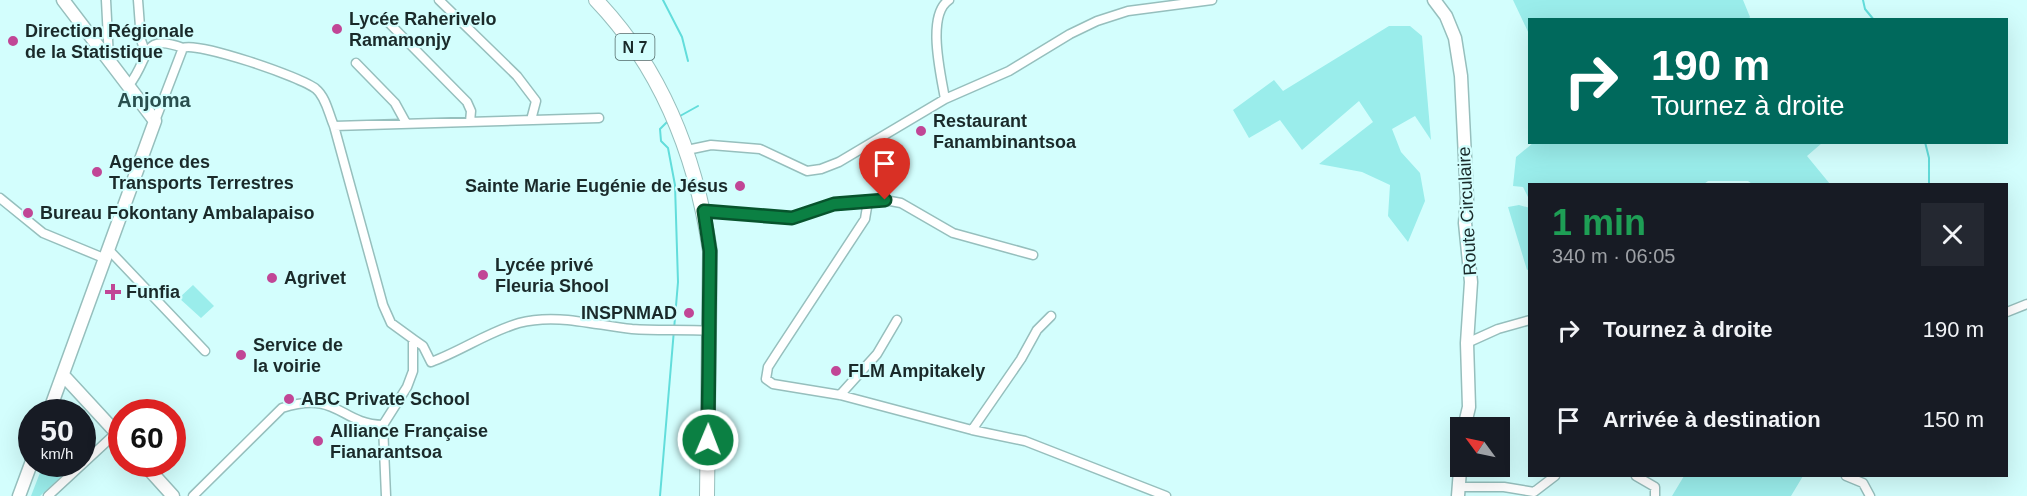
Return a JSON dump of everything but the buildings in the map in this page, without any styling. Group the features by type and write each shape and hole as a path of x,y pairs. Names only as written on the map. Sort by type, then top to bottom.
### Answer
{"main road":[{"name":"N 7","path":"596,0 622,29 645,61 673,115 687,150 704,211 710,251 707,496"}],"street":[{"path":"63,0 155,121"},
{"path":"106,0 108,59"},
{"path":"138,0 141,40 146,54"},
{"path":"439,0 517,75 536,101 531,120"},
{"path":"945,99 936,33 938,12 948,0"},
{"path":"687,150 711,146 759,148 807,171 821,170 839,162 945,99 1008,71 1070,34 1097,21 1128,11 1212,0"},
{"name":"Route Circulaire","path":"1434,0 1446,16 1455,38 1461,76 1467,199 1465,223 1471,282 1466,417"},
{"path":"389,23 467,102 471,111 471,122"},
{"path":"129,85 140,72 151,45 158,41 183,48 199,46 254,63 314,87 320,94 334,126 383,305 391,323 423,346 431,362"},
{"path":"54,399 183,48"},
{"path":"356,63 396,103 406,123"},
{"path":"334,126 599,118"},
{"path":"0,198 43,232 107,255 205,351"},
{"path":"704,211 792,218 834,204 885,200 901,203 953,233 1033,255"},
{"path":"861,201 867,207 865,219 768,367 766,379 773,384 840,395 972,430 1025,441 1166,496"},
{"path":"2008,312 2027,304"},
{"path":"972,430 1021,359 1037,330 1052,316"},
{"path":"413,371 455,353 500,329 531,321 571,320 634,329 710,331"},
{"path":"840,395 877,354 897,320"},
{"path":"1467,343 1498,329 1528,321"},
{"path":"387,496 383,425 407,387 413,371 413,339"},
{"path":"63,375 108,424"},
{"path":"193,496 282,408 299,402 324,403 370,425 383,425"},
{"path":"48,496 108,445"},
{"path":"19,496 26,477"},
{"path":"156,477 173,496"},
{"path":"1459,477 1458,492 1504,487 1534,492 1554,477"},
{"path":"1638,477 1655,487 1655,496"},
{"path":"1848,477 1863,483 1870,496"}],"shaded area":[{"path":"1513,0 1743,0 1750,17 1528,18 1528,32"},
{"path":"1389,26 1410,26 1422,36 1431,140 1415,116 1392,129 1401,152 1420,173 1425,201 1408,242 1388,216 1390,185 1362,172 1319,164 1373,122 1359,101 1302,150 1280,120 1249,138 1233,110 1274,80 1283,91"},
{"path":"1532,144 1821,144 1807,156 1829,183 1708,181 1705,183 1528,183 1528,197 1523,187 1513,186 1516,157"},
{"path":"1519,205 1528,207 1527,270 1508,207"},
{"path":"193,285 214,306 201,318 179,298"},
{"path":"38,477 61,477 40,496 31,496"},
{"path":"1683,477 1802,477 1791,496 1672,496"}],"waterway":[{"path":"663,0 682,37 688,61"},
{"path":"1863,0 1865,9 1872,18"},
{"path":"680,116 698,106"},
{"path":"660,496 678,282 675,185 668,148 661,141 660,129 668,121"},
{"path":"1926,144 1929,158 1929,183"}],"place":[{"name":"Lycée Raherivelo Ramamonjy","path":"337,29"},
{"name":"Direction Régionale de la Statistique","path":"13,41"},
{"name":"Restaurant Fanambinantsoa","path":"921,131"},
{"name":"Agence des Transports Terrestres","path":"97,172"},
{"name":"Sainte Marie Eugénie de Jésus","path":"740,186"},
{"name":"Bureau Fokontany Ambalapaiso","path":"28,213"},
{"name":"Lycée privé Fleuria Shool","path":"483,275"},
{"name":"Agrivet","path":"272,278"},
{"name":"Funfia","path":"113,292"},
{"name":"INSPNMAD","path":"689,313"},
{"name":"Service de la voirie","path":"241,355"},
{"name":"FLM Ampitakely","path":"836,371"},
{"name":"ABC Private School","path":"289,399"},
{"name":"Alliance Française Fianarantsoa","path":"318,441"}],"district":[{"name":"Anjoma","path":"154,100"}],"route":[{"path":"708,440 710,251 704,211 792,218 834,204 885,200"}]}
